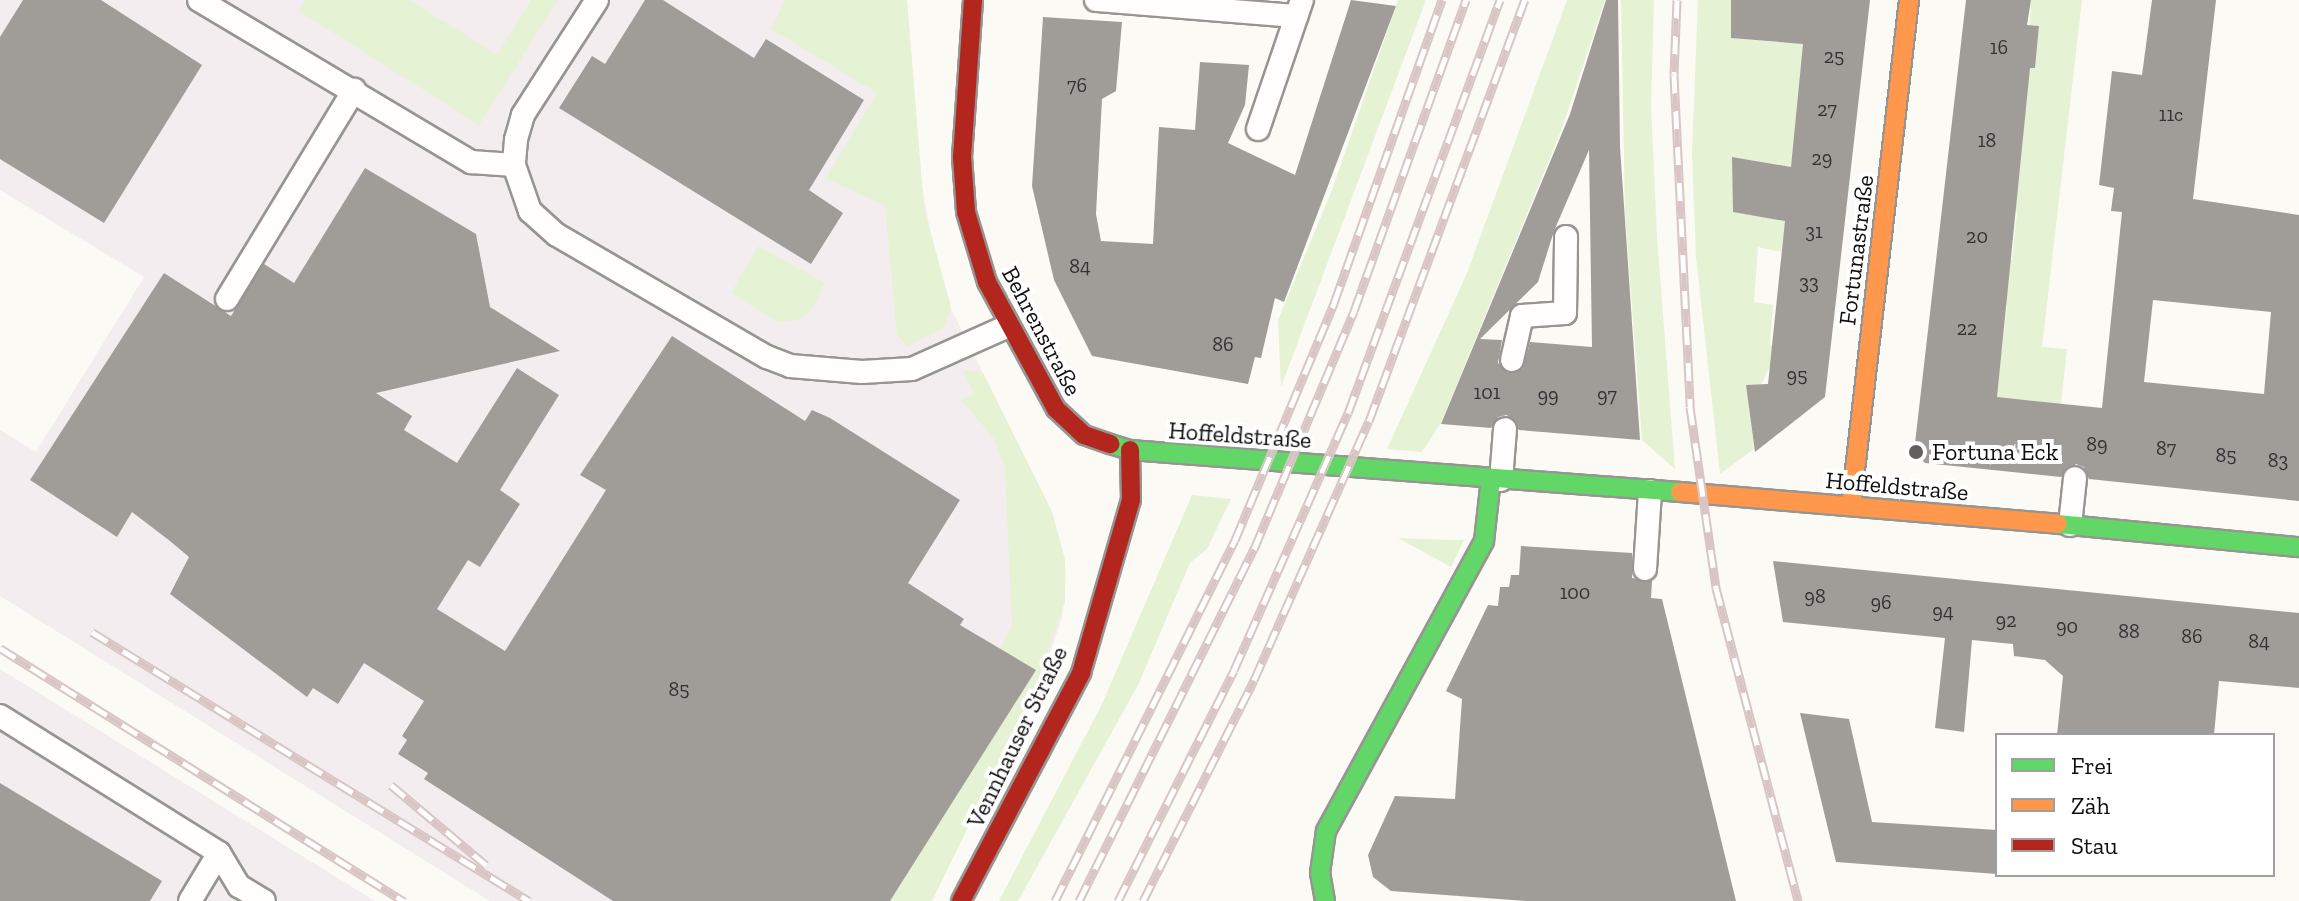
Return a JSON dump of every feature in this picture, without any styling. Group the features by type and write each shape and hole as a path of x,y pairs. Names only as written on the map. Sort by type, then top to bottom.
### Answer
{"street":[{"name":"Behrenstraße","path":"973,0 962,183 983,272 1008,326 1063,419 1084,435 1130,450"},
{"name":"Fortunastraße","path":"1851,505 1909,0"},
{"name":"Hoffeldstraße","path":"1130,450 1851,505 2299,547"},
{"name":"Vennhauser Straße","path":"961,901 1081,673 1131,500 1130,450"},
{"path":"1325,901 1320,873 1326,831 1484,541 1496,479"}],"lane":[{"path":"199,0 471,162 514,165"},
{"path":"597,0 523,115 514,165 530,211 557,235 790,366 862,372 912,369 1008,326"},
{"path":"1096,0 1299,8 1258,129"},
{"path":"227,299 354,90"},
{"path":"1512,360 1522,316 1565,313 1566,237"},
{"path":"1496,479 1505,429"},
{"path":"2070,525 2075,478"},
{"path":"1645,569 1650,491"},
{"path":"0,716 219,853 239,886 264,901"},
{"path":"190,901 219,853"}],"shaded area":[{"path":"0,0 907,0 921,179 937,271 946,299 1052,512 1066,571 1062,618 1049,656 932,901 490,901 0,596 0,430 36,452 144,277 0,190"},
{"path":"0,669 375,901 0,901"}],"green space":[{"path":"306,0 410,0 497,55 531,0 558,0 479,125 299,11"},
{"path":"785,0 907,0 924,208 951,307 944,328 907,346 897,335 885,206 826,178 877,93 771,29"},
{"path":"1398,0 1426,0 1281,387 1278,320 1332,190"},
{"path":"1567,0 1605,0 1561,131 1441,423 1422,452 1387,449 1467,273"},
{"path":"1621,0 1654,0 1651,106 1657,237 1675,469 1642,440 1625,212"},
{"path":"1698,0 1732,0 1731,38 1786,43 1790,36 1807,35 1791,175 1732,158 1734,212 1788,208 1781,252 1758,247 1754,302 1773,305 1770,345 1779,347 1761,385 1747,385 1754,449 1720,474 1696,257 1692,153"},
{"path":"2031,0 2082,0 2042,347 2067,349 2061,404 1992,397 1992,352 2002,352 2007,306 1997,304 2002,259 2012,260 2017,212 2007,212 2021,162 2024,67 2035,68 2039,27 2030,25"},
{"path":"758,246 825,283 811,311 797,320 777,322 731,293"},
{"path":"963,370 983,373 1052,512 1065,559 1065,602 1034,692 932,901 890,901 1036,670 1000,649 1012,625 1005,469 995,440 961,400 974,394"},
{"path":"1192,495 1231,499 1207,549 1190,563 1138,685 1018,901 999,901 1102,704"},
{"path":"1398,538 1448,540 1464,540 1451,567"}],"building":[{"path":"23,0 101,0 202,65 104,223 0,159 0,37"},
{"path":"645,0 663,0 754,58 766,39 864,100 809,190 843,213 811,264 559,108 592,56 605,64"},
{"path":"1351,0 1396,6 1284,302 1275,298 1261,358 1255,357 1248,384 1092,356 1054,280 1032,186 1043,17 1122,22 1116,91 1102,99 1096,214 1101,241 1153,244 1159,127 1195,130 1200,62 1249,65 1245,105 1228,143 1295,175"},
{"path":"1606,0 1618,0 1620,147 1640,440 1519,430 1507,415 1498,417 1491,428 1441,424 1570,114","holes":["1589,150 1592,347 1530,342 1523,369 1508,373 1498,363 1502,340 1480,339 1538,282 1554,231"]},
{"path":"1731,0 1870,0 1825,397 1755,452 1746,385 1768,384 1785,221 1733,212 1732,157 1791,167 1803,44 1731,38"},
{"path":"1966,0 2031,0 2027,25 2039,26 2035,68 2030,68 1997,397 2102,408 2122,212 2111,211 2114,188 2099,185 2112,71 2142,75 2152,0 2216,0 2193,199 2299,215 2299,501 2089,479 2084,467 2076,464 2061,477 1925,463 1914,452","holes":["2153,300 2271,312 2264,394 2144,382"]},
{"path":"365,168 476,234 490,307 560,351 376,393 412,416 404,430 457,463 517,368 559,395 500,490 520,504 480,567 468,560 437,609 505,651 606,490 580,475 672,336 805,421 812,410 830,418 960,500 908,583 964,619 960,625 1036,670 890,901 613,901 424,779 428,773 398,754 407,740 402,736 424,701 364,663 338,704 313,688 307,697 170,594 189,557 170,541 132,512 117,537 30,480 164,273 231,316 264,264 294,283"},
{"path":"1521,546 1632,553 1632,578 1652,581 1651,598 1662,599 1736,901 1527,901 1391,891 1373,877 1368,855 1395,796 1455,799 1462,699 1446,691 1488,605 1498,606 1500,587 1509,587 1511,575 1519,575"},
{"path":"1773,561 2299,613 2299,688 2219,681 2214,733 2057,733 2063,676 2045,660 2014,656 2013,644 1972,640 1964,732 1935,728 1945,638 1783,622"},
{"path":"1800,713 1849,719 1872,822 1995,830 1995,874 1836,862"},
{"path":"0,783 162,881 150,901 0,901"}],"railway":[{"path":"1055,901 1235,540 1334,303 1442,0"},
{"path":"1079,901 1254,549 1354,311 1466,0"},
{"path":"1118,901 1234,670 1348,413 1500,0"},
{"path":"1143,901 1254,680 1369,421 1525,0"},
{"path":"1677,0 1674,75 1690,407 1716,588 1798,901"},
{"path":"92,632 529,901"},
{"path":"0,648 404,901"},
{"path":"391,785 486,865"}],"traffic: fast":[{"path":"1110,444 1130,450 1680,492"},
{"path":"1325,901 1320,873 1326,831 1484,541 1491,479"},
{"path":"2058,524 2299,547"}],"traffic: slow":[{"path":"1851,505 1909,0"},
{"path":"1680,492 2058,524"}],"traffic: jam":[{"path":"973,0 962,157 966,212 987,282 1056,409 1084,435 1110,444"},
{"path":"961,901 1081,673 1131,500 1130,450"}],"place":[{"name":"Fortuna Eck","path":"1916,452"}]}
